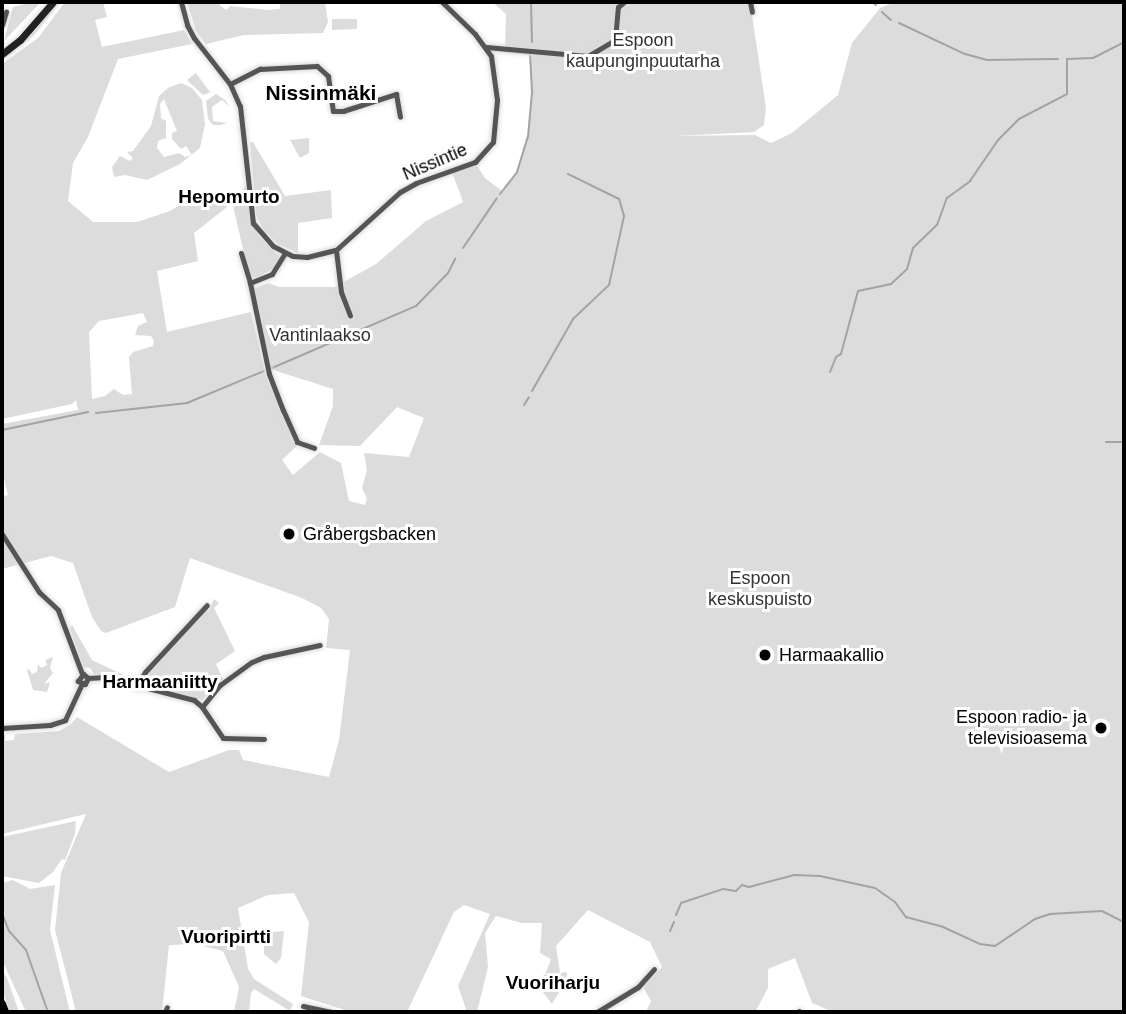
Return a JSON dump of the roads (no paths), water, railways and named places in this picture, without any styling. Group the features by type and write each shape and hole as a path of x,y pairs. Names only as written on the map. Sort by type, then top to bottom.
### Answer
{"main road":[{"path":"2,1004 5,1012"}],"street":[{"path":"3,50 38,22 53,2"},
{"path":"181,2 187,25 194,38 230,84 243,116 253,223 265,240 285,253 307,257 336,250 341,292 351,315"},
{"name":"Nissintie","path":"336,250 408,186 475,162 489,150 496,133 495,66 486,47 442,2"},
{"path":"486,47 588,56 615,40 618,7 624,2"},
{"path":"750,2 752,12"},
{"path":"2,25 6,12"},
{"path":"230,84 260,69 317,66 328,76 333,111 343,111 396,94 400,117"},
{"path":"241,253 269,374 297,442 314,448"},
{"path":"250,283 272,274 285,253"},
{"path":"2,534 39,592 61,615 86,683 82,684 73,708 65,720 50,725 2,728"},
{"path":"135,687 145,672 207,605"},
{"path":"202,707 220,685 252,662 320,645"},
{"path":"85,676 106,677 194,701 202,707 223,738 264,739"},
{"path":"597,1012 638,987 654,969"},
{"path":"303,1006 332,1012"}],"waterway":[{"path":"531,2 532,42"},
{"path":"872,2 876,5"},
{"path":"882,12 891,20"},
{"path":"899,23 965,54 987,60 1058,59"},
{"path":"1067,59 1093,58 1123,43 1124,37"},
{"path":"500,194 517,172 528,137 532,92 530,55"},
{"path":"830,372 836,357 841,354 858,291 891,284 907,269 913,248 937,225 947,198 970,181 998,140 1019,119 1067,94 1067,59"},
{"path":"532,391 573,319 609,285 624,216 619,199 568,174"},
{"path":"463,248 497,198"},
{"path":"272,368 416,306 448,273 455,259"},
{"path":"96,413 187,403 264,371"},
{"path":"524,405 529,397"},
{"path":"2,430 88,412"},
{"path":"1106,442 1124,442"},
{"path":"676,915 681,903 723,889 736,891 742,885 749,887 794,875 820,876 875,888 895,902 906,917 943,927 980,944 995,946 1035,919 1050,914 1102,911 1124,922"},
{"path":"2,913 9,931 26,950 48,1012"},
{"path":"670,931 674,922"}],"place":[{"name":"Gråbergsbacken","path":"289,534"},
{"name":"Harmaakallio","path":"765,655"},
{"name":"Espoon radio- ja televisioasema","path":"1101,728"}],"district":[{"name":"Nissinmäki","path":"321,93"},
{"name":"Hepomurto","path":"229,197"},
{"name":"Harmaaniitty","path":"160,682"},
{"name":"Vuoripirtti","path":"226,937"},
{"name":"Vuoriharju","path":"553,983"}],"park label":[{"name":"Espoon kaupunginpuutarha","path":"643,51"},
{"name":"Vantinlaakso","path":"320,335"},
{"name":"Espoon keskuspuisto","path":"760,589"}]}
